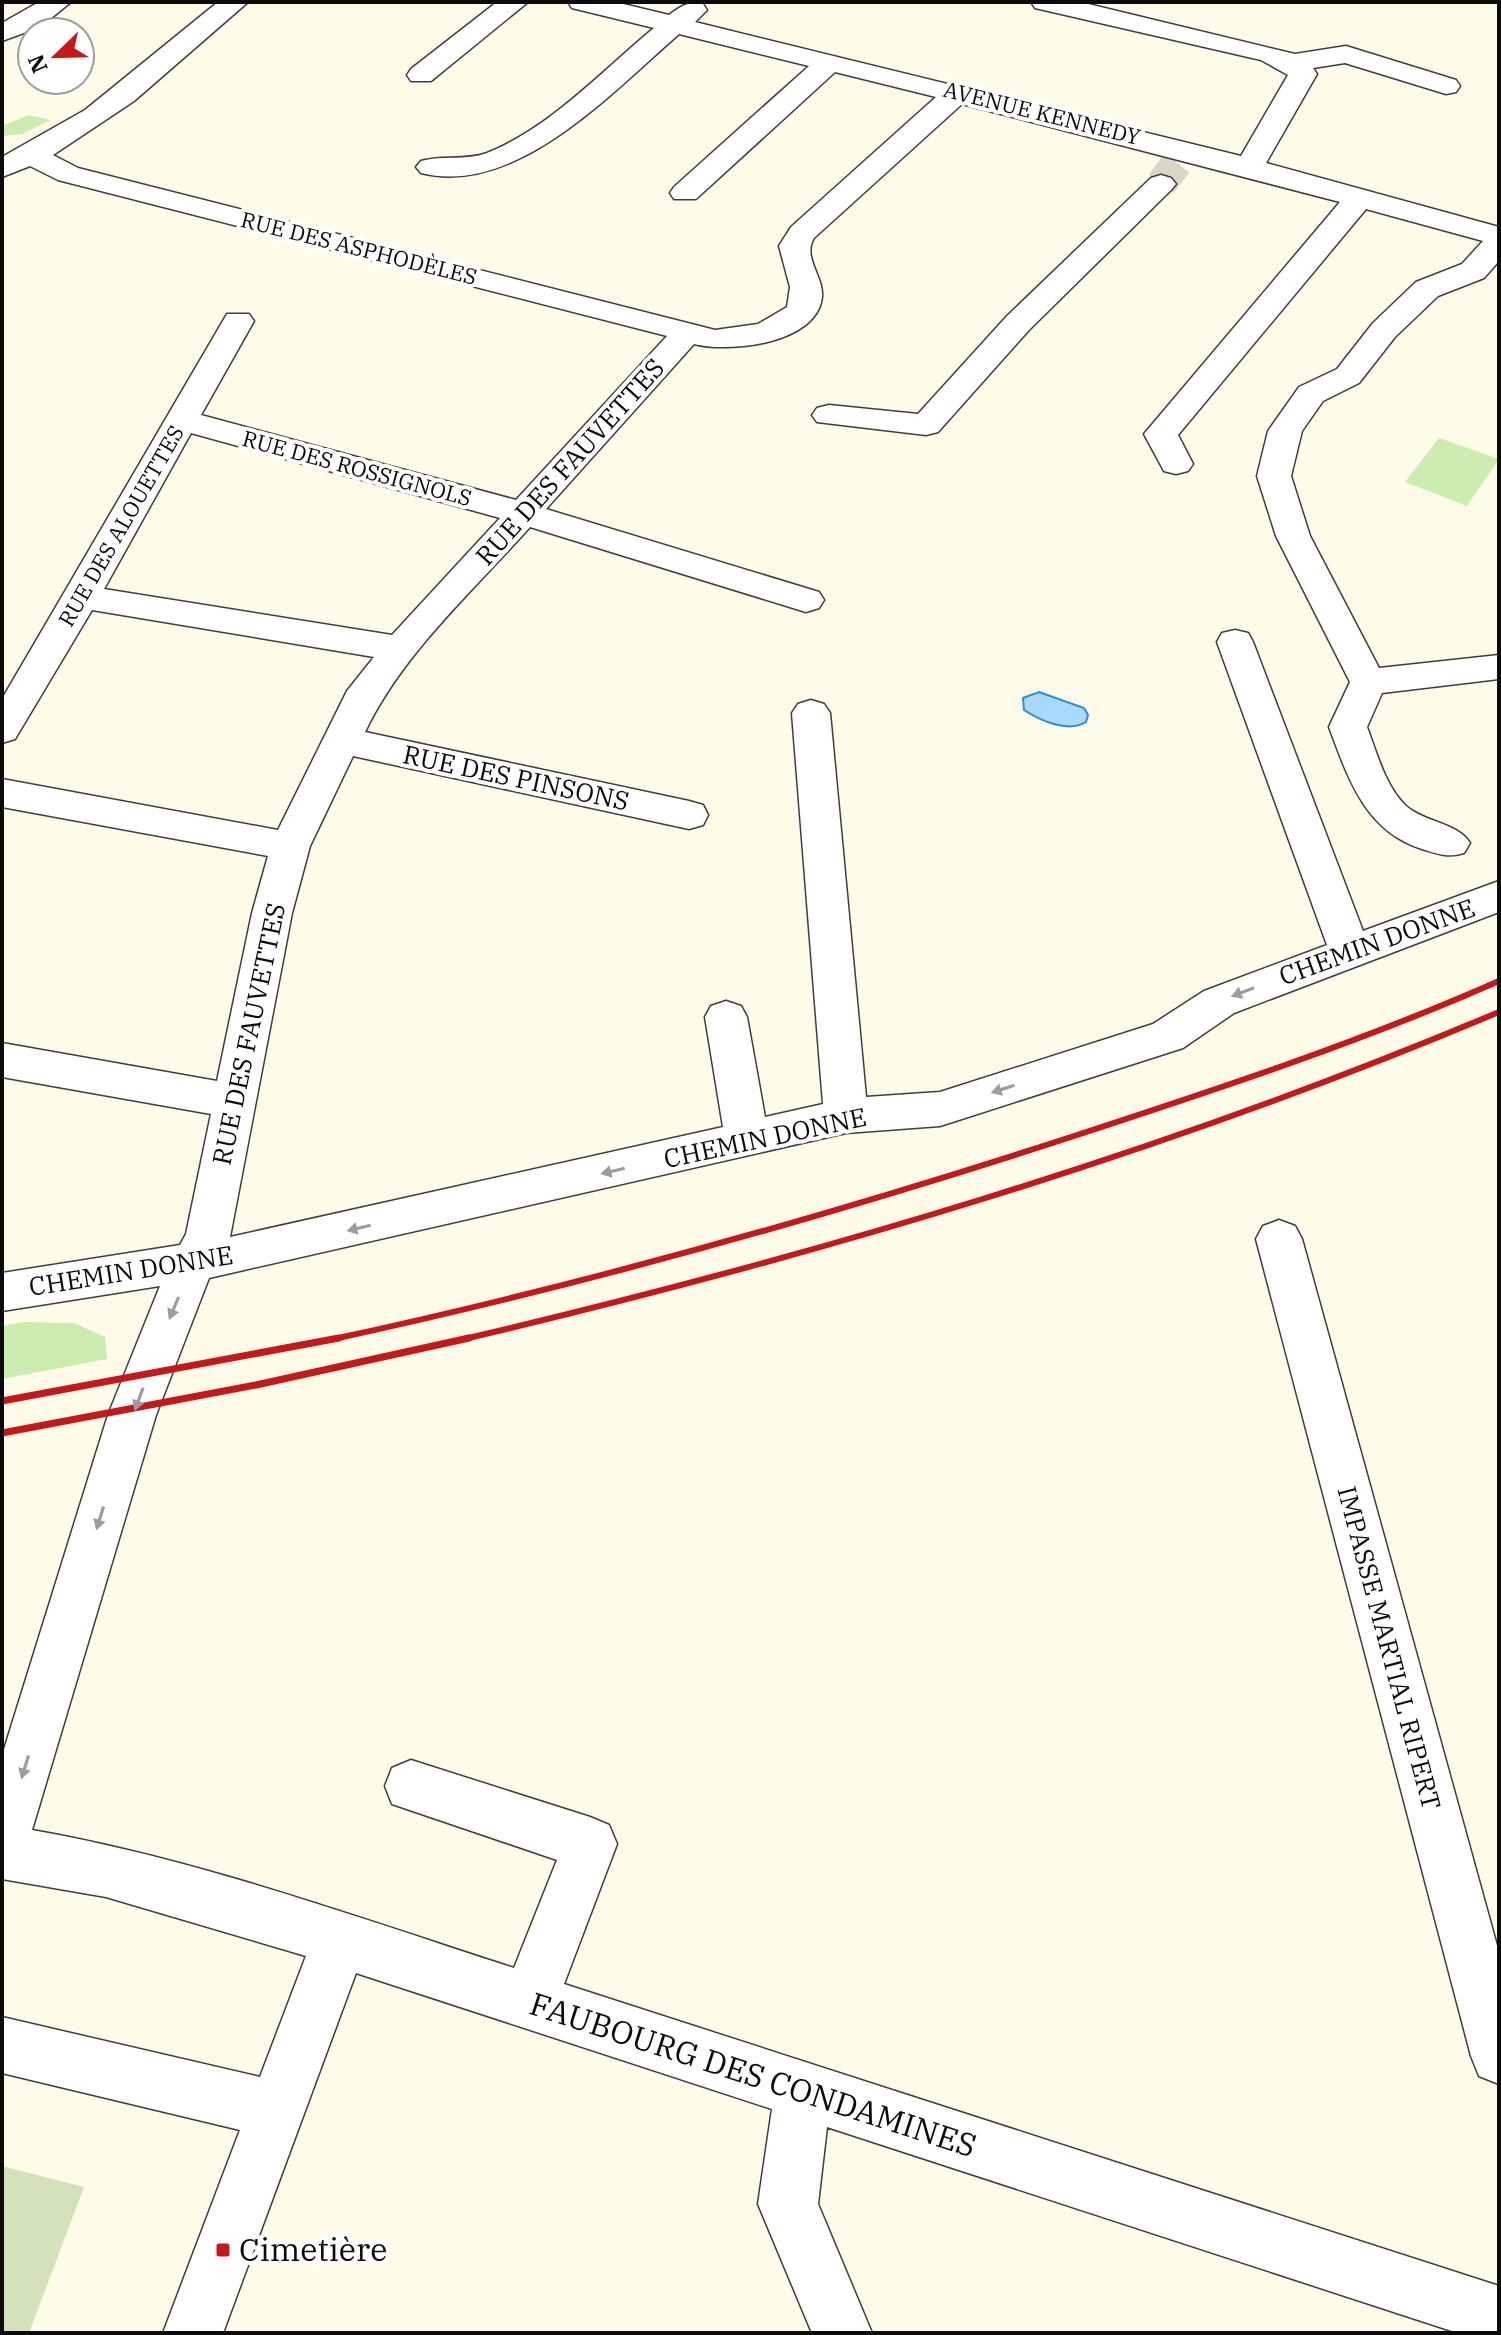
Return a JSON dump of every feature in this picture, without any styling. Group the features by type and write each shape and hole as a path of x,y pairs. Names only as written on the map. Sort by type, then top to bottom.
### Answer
{"street":[{"path":"2,33 30,21 57,2"},
{"path":"2,168 33,156 85,125 234,2"},
{"path":"421,75 514,2"},
{"name":"AVENUE KENNEDY","path":"582,2 958,92 1175,166 1250,166 1499,239"},
{"path":"431,167 476,166 516,151 647,51 675,23 705,2"},
{"path":"1045,2 1270,54 1293,63 1303,74 1250,166"},
{"path":"1293,63 1346,54 1446,86"},
{"path":"685,193 831,61"},
{"name":"RUE DES ASPHODÈLES","path":"33,156 68,174 716,340 779,326 800,314 806,299 794,246 802,233 958,92"},
{"path":"829,415 926,425 1018,323 1175,166"},
{"path":"1176,464 1161,434 1360,197"},
{"path":"1368,682 1293,536 1274,476 1285,431 1311,394 1348,376 1384,330 1427,289 1486,275 1499,239"},
{"name":"RUE DES ALOUETTES","path":"2,730 82,597 238,321"},
{"name":"RUE DES FAUVETTES","path":"2,1842 123,1444 192,1263 208,1236 272,913 290,846 366,691 400,649 688,332"},
{"name":"RUE DES ROSSIGNOLS","path":"182,420 525,514 806,600"},
{"path":"82,597 400,649"},
{"path":"1235,642 1350,951"},
{"path":"1368,682 1499,667"},
{"path":"1368,682 1348,727 1378,803 1416,835 1450,843"},
{"path":"811,713 846,1116"},
{"name":"RUE DES PINSONS","path":"343,741 689,815"},
{"path":"2,793 290,846"},
{"name":"CHEMIN DONNE","path":"2,1292 192,1263 846,1116 940,1109 1168,1036 1219,1002 1499,896"},
{"path":"726,1017 747,1139"},
{"path":"2,1060 234,1101"},
{"name":"IMPASSE MARTIAL RIPERT","path":"1279,1239 1499,2056"},
{"path":"411,1786 590,1844 529,2003"},
{"name":"FAUBOURG DES CONDAMINES","path":"2,1852 106,1870 233,1905 1499,2316"},
{"path":"193,2333 274,2109 340,1941"},
{"path":"2,2045 274,2109"},
{"path":"803,2091 788,2204 842,2333"}],"green space":[{"path":"29,115 51,120 22,134 2,136 2,126"},
{"path":"1439,438 1499,459 1467,506 1405,482"},
{"path":"23,1322 74,1323 105,1337 107,1359 2,1379 2,1326"},
{"path":"2,2166 84,2187 29,2333 2,2333"}],"water":[{"path":"1039,692 1084,708 1088,715 1086,722 1063,726 1046,722 1024,710 1023,698"}],"tunnel":[{"path":"1161,184 1177,163"}],"railway":[{"path":"333,1339 610,1273 888,1194 1071,1137 1287,1064 1499,981"},
{"path":"461,1340 724,1274 987,1198 1245,1111 1499,1012"},
{"path":"333,1339 339,1338"},
{"path":"461,1340 469,1338"},
{"path":"2,1401 333,1339"},
{"path":"2,1433 256,1385 461,1340"}],"place":[{"name":"Cimetière","path":"223,2250"}]}
